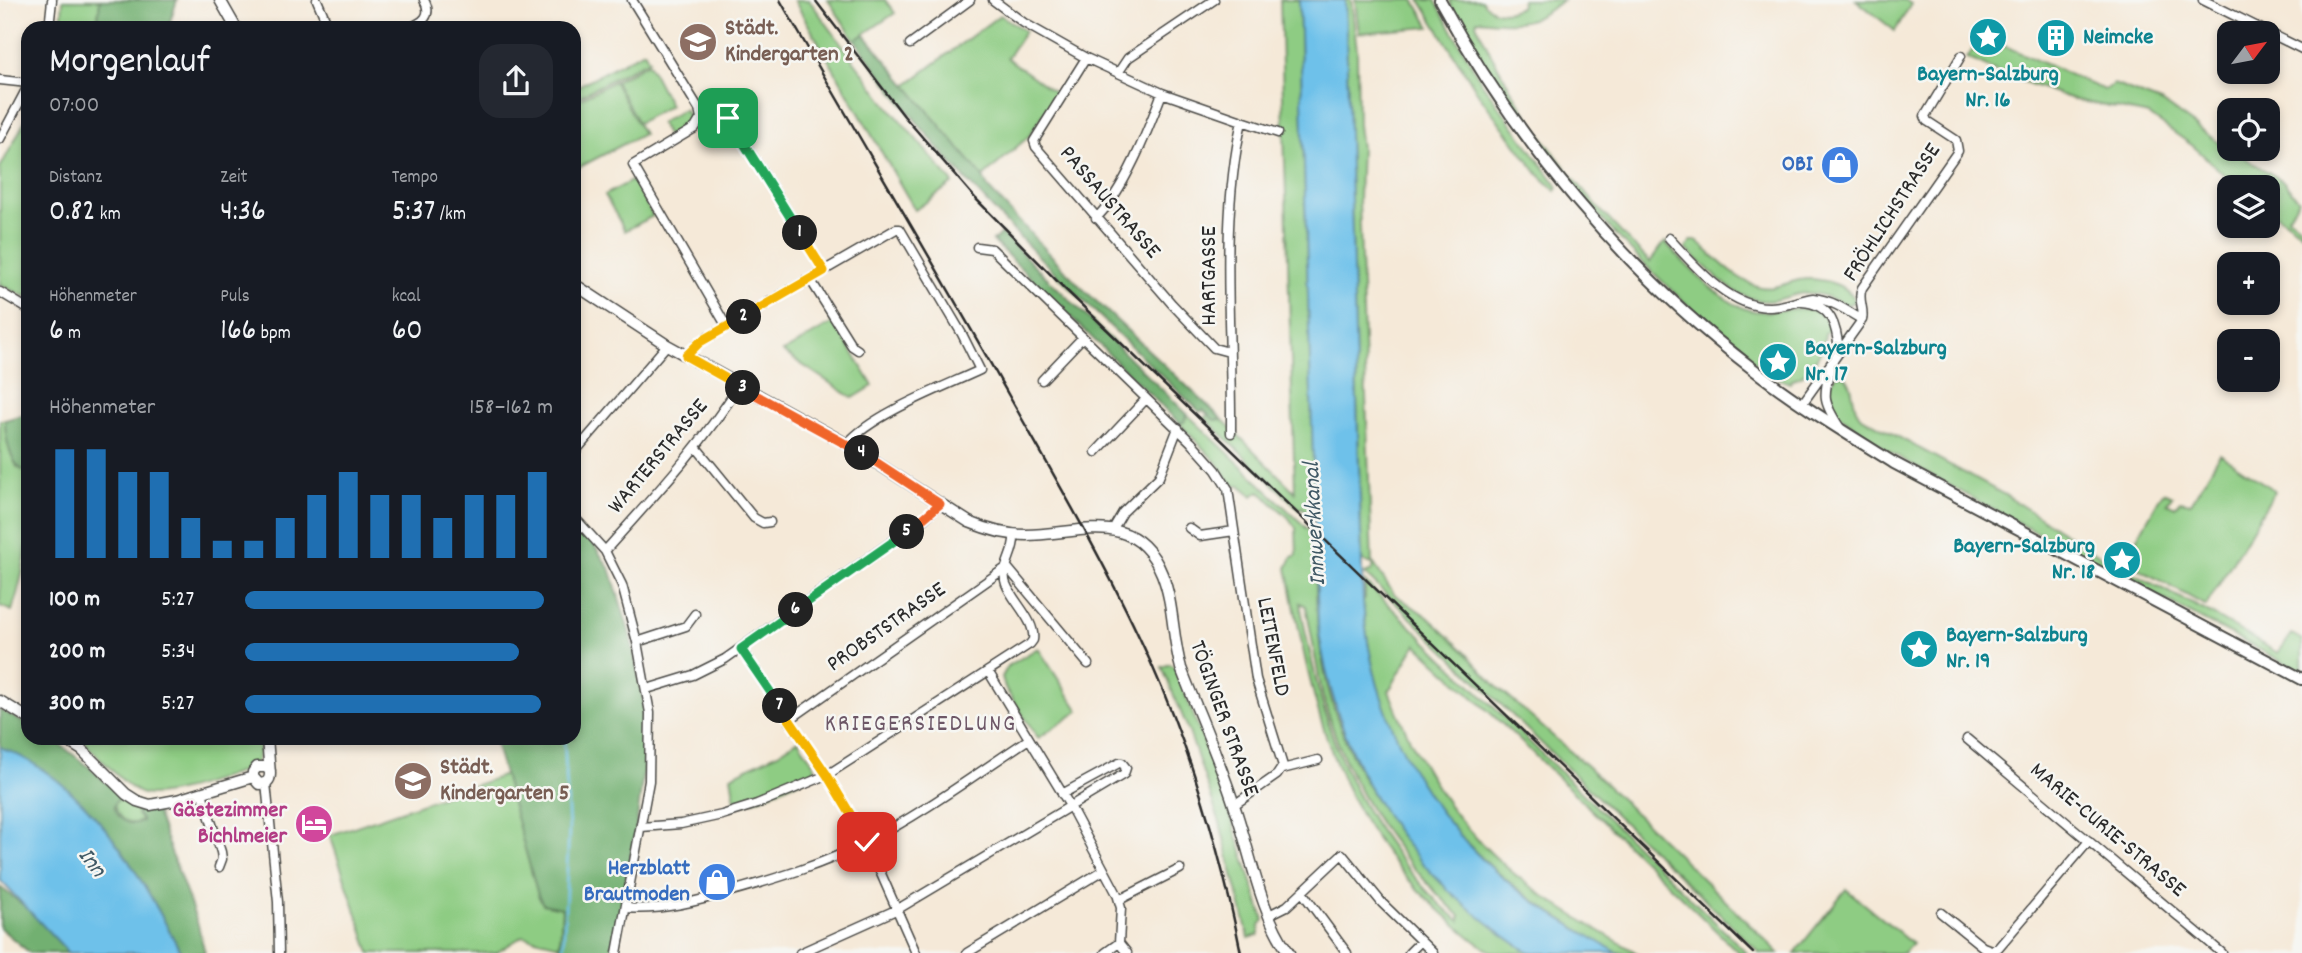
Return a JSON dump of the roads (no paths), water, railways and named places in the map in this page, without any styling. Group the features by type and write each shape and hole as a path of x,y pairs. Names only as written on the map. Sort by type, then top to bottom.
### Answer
{"main road":[{"path":"1440,0 1489,82 1541,155 1580,203 1679,305 1752,368 1842,431 1894,463 2302,679"}],"street":[{"path":"50,21 52,0"},
{"path":"220,0 232,21"},
{"path":"317,0 326,21"},
{"path":"424,0 428,10 424,21"},
{"path":"632,0 702,118 695,128 633,165 727,327"},
{"path":"910,44 970,0"},
{"path":"993,0 1024,23 1118,73 1162,93 1278,133"},
{"path":"1118,73 1128,58 1214,0"},
{"path":"2203,0 2302,49"},
{"name":"FRÖHLICHSTRASSE","path":"1802,404 1862,320 1862,288 1958,151 1956,140 1927,121 1925,116 1961,56"},
{"name":"PASSAUSTRASSE","path":"1086,58 1034,141 1036,147 1142,272 1214,348 1229,352"},
{"path":"0,80 21,84"},
{"path":"1096,218 1102,213 1124,177 1162,93"},
{"path":"0,139 21,98"},
{"path":"699,109 717,110 732,123 824,271"},
{"name":"HARTGASSE","path":"1231,432 1228,246 1231,190 1242,121"},
{"path":"686,356 700,342 900,229 962,334 980,370 903,406 858,433 847,444"},
{"path":"1669,238 1695,265 1742,301 1768,307 1813,298 1826,300 1862,320"},
{"name":"LEITENFELD","path":"976,247 992,249 1178,428 1223,480 1228,489 1256,679 1282,769"},
{"path":"810,279 852,346 858,350"},
{"path":"581,289 667,345 847,444 940,504 981,527 1014,535 1113,529 1123,512 1159,477 1178,428"},
{"path":"0,292 21,305"},
{"path":"1799,302 1819,305 1832,317 1838,331 1839,352"},
{"path":"1042,380 1083,337"},
{"path":"581,445 667,345"},
{"name":"FRÖHLICHSTRASSE","path":"1831,365 1824,388 1825,400 1842,431"},
{"name":"WARTERSTRASSE","path":"605,551 696,447 740,386"},
{"path":"1097,452 1146,399"},
{"path":"696,447 754,518 763,523 769,522"},
{"path":"647,689 693,675 741,649 925,519 940,504"},
{"path":"581,525 605,551 622,585 638,642 647,689 651,739 649,781 618,953"},
{"path":"1189,528 1200,536 1234,531"},
{"name":"TÖGINGER STRASSE","path":"1113,529 1141,545 1162,573 1169,597 1181,668 1234,805 1269,915 1289,953"},
{"path":"641,827 681,824 722,815 757,804 827,775 1033,640 1032,630 1006,583 1007,567 1014,548 1014,535"},
{"path":"1007,567 1088,664"},
{"name":"PROBSTSTRASSE","path":"789,720 1007,567"},
{"path":"638,642 686,626 695,614"},
{"path":"741,649 827,775 867,842 916,953"},
{"path":"988,671 1070,806 1119,900 1122,923 1119,943 1105,953"},
{"path":"0,701 21,714"},
{"name":"MARIE-CURIE-STRASSE","path":"1967,739 2221,953"},
{"path":"627,908 654,907 717,895 803,869 867,842 1029,740"},
{"path":"75,745 127,794 143,803 167,803 253,777"},
{"path":"265,769 254,770 253,777 259,784 270,779 265,769 267,745"},
{"path":"1234,805 1251,795 1282,769 1318,760"},
{"path":"800,953 898,909 1124,774 1127,771 1125,765 1119,763 1062,794"},
{"path":"266,783 278,902 279,953"},
{"path":"202,793 221,852 219,867"},
{"path":"1941,913 1983,947 1991,950 1998,948 2089,841"},
{"path":"1269,915 1287,906 1339,854 1345,855 1377,896 1433,953"},
{"path":"1119,900 1180,869"},
{"path":"967,953 1104,870"},
{"path":"1302,892 1348,953"},
{"path":"1409,953 1420,942"},
{"path":"1119,943 1127,953"}],"water":[{"name":"Innwerkkanal","path":"1299,0 1345,0 1363,602 1368,644 1391,724 1408,761 1429,796 1454,829 1482,859 1514,887 1618,953 1533,953 1508,938 1450,892 1394,827 1371,791 1338,712 1326,671 1318,627"},
{"name":"Inn","path":"0,747 32,763 86,806 129,861 181,953 69,953 0,880"}],"waterway":[{"path":"563,953 569,828 564,745"}],"railway":[{"path":"780,0 1049,467 1136,629 1180,733 1204,805 1241,953"},
{"path":"815,0 904,116 976,199 1065,289 1753,953"}],"place":[{"name":"Bayern-Salzburg Nr. 16","path":"1988,37"},
{"name":"Neimcke","path":"2056,38"},
{"name":"Städt. Kindergarten 2","path":"698,42"},
{"name":"OBI","path":"1840,165"},
{"name":"Bayern-Salzburg Nr. 17","path":"1778,362"},
{"name":"Bayern-Salzburg Nr. 18","path":"2122,560"},
{"name":"Bayern-Salzburg Nr. 19","path":"1919,649"},
{"name":"Städt. Kindergarten 5","path":"413,781"},
{"name":"Gästezimmer Bichlmeier","path":"314,824"},
{"name":"Herzblatt Brautmoden","path":"717,882"}],"district":[{"name":"KRIEGERSIEDLUNG","path":"921,725"}]}
